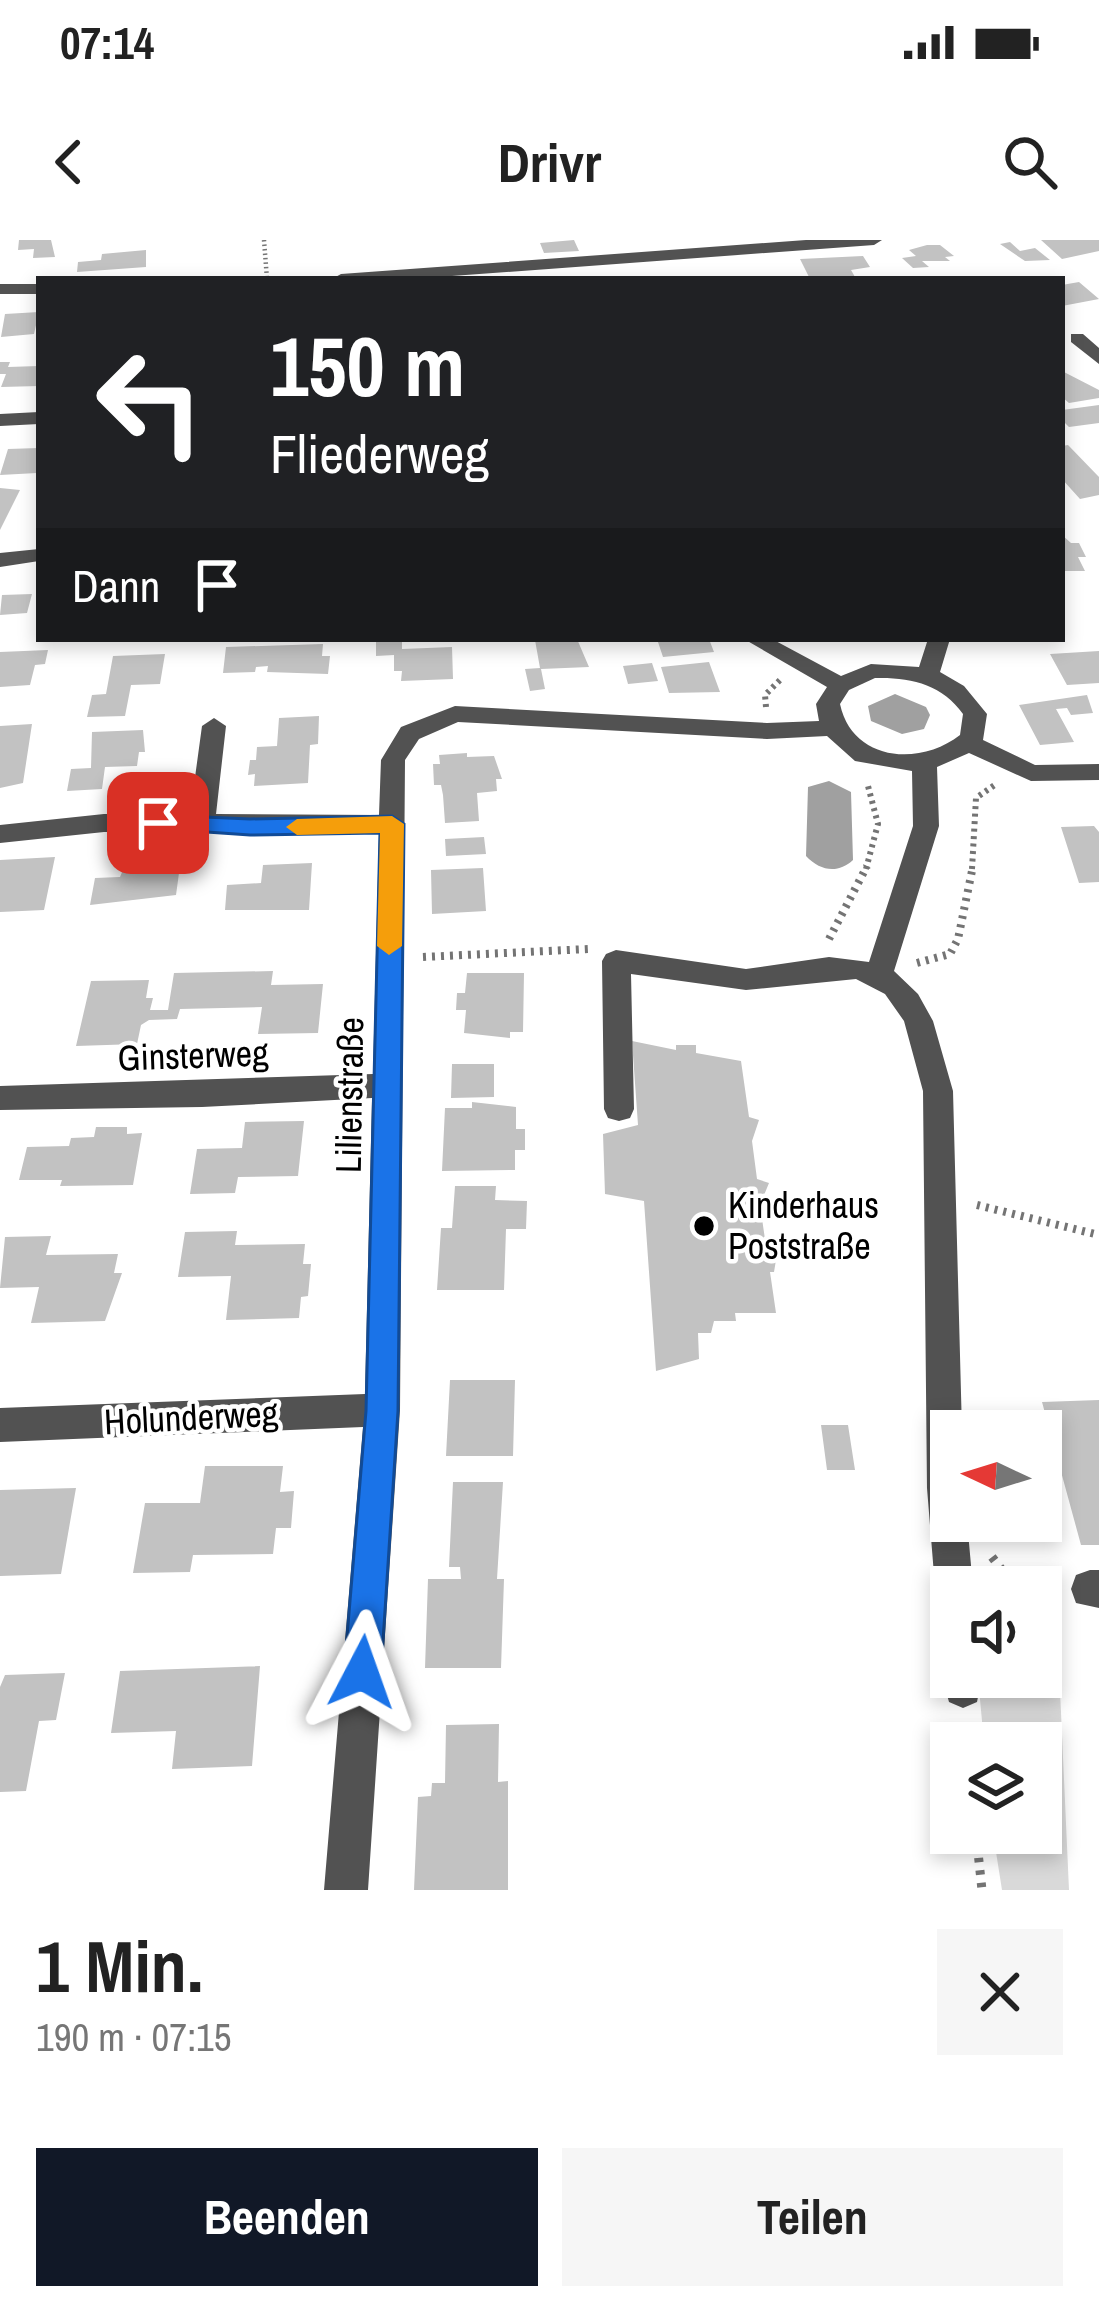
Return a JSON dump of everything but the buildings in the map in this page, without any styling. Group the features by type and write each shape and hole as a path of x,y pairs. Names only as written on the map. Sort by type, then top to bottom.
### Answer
{"street":[{"path":"386,276 874,240"},
{"path":"0,289 36,289"},
{"path":"1077,338 1099,358"},
{"path":"0,420 36,418"},
{"path":"0,560 36,555"},
{"path":"761,642 840,685"},
{"path":"927,675 939,642"},
{"path":"871,671 927,675 968,702 976,726 968,743 951,756 924,763 875,758 833,728 828,704 840,685 871,671"},
{"name":"Lilienstraße","path":"346,1890 382,1411 392,760 410,734 440,717 477,713 767,731 833,728"},
{"path":"202,825 214,726"},
{"path":"968,743 1018,769 1049,774 1099,772"},
{"path":"880,971 926,826 924,763"},
{"path":"0,834 104,823 392,824"},
{"path":"619,1109 616,961 763,979 831,968 880,971 914,1013 938,1091 945,1488 951,1566"},
{"name":"Ginsterweg","path":"0,1098 202,1095 389,1085"},
{"name":"Holunderweg","path":"0,1425 382,1411"}],"path":[{"path":"264,240 268,276"},
{"path":"767,731 765,695 798,662"},
{"path":"880,971 950,954 958,939 958,921 975,856 976,798 1018,769"},
{"path":"831,968 829,939 869,862 877,833 874,797 857,775"},
{"path":"389,959 596,949 616,961"},
{"path":"941,1196 1099,1235"},
{"path":"982,1542 1001,1570 1095,1589"},
{"path":"978,1854 982,1890"}],"shaded area":[{"path":"895,694 926,707 930,715 924,729 902,734 871,721 868,706"},
{"path":"829,781 851,792 853,860 835,869 823,868 806,856 808,787"},
{"path":"980,1698 1060,1698 1061,1722 982,1722"},
{"path":"1062,1735 1069,1890 1002,1890 996,1854 1062,1854"}],"slow traffic":[{"path":"297,827 392,824 389,946"}],"place":[{"name":"Kinderhaus Poststraße","path":"704,1226"}],"route":[{"path":"158,823 250,827 392,824 382,1411 362,1672"}]}
